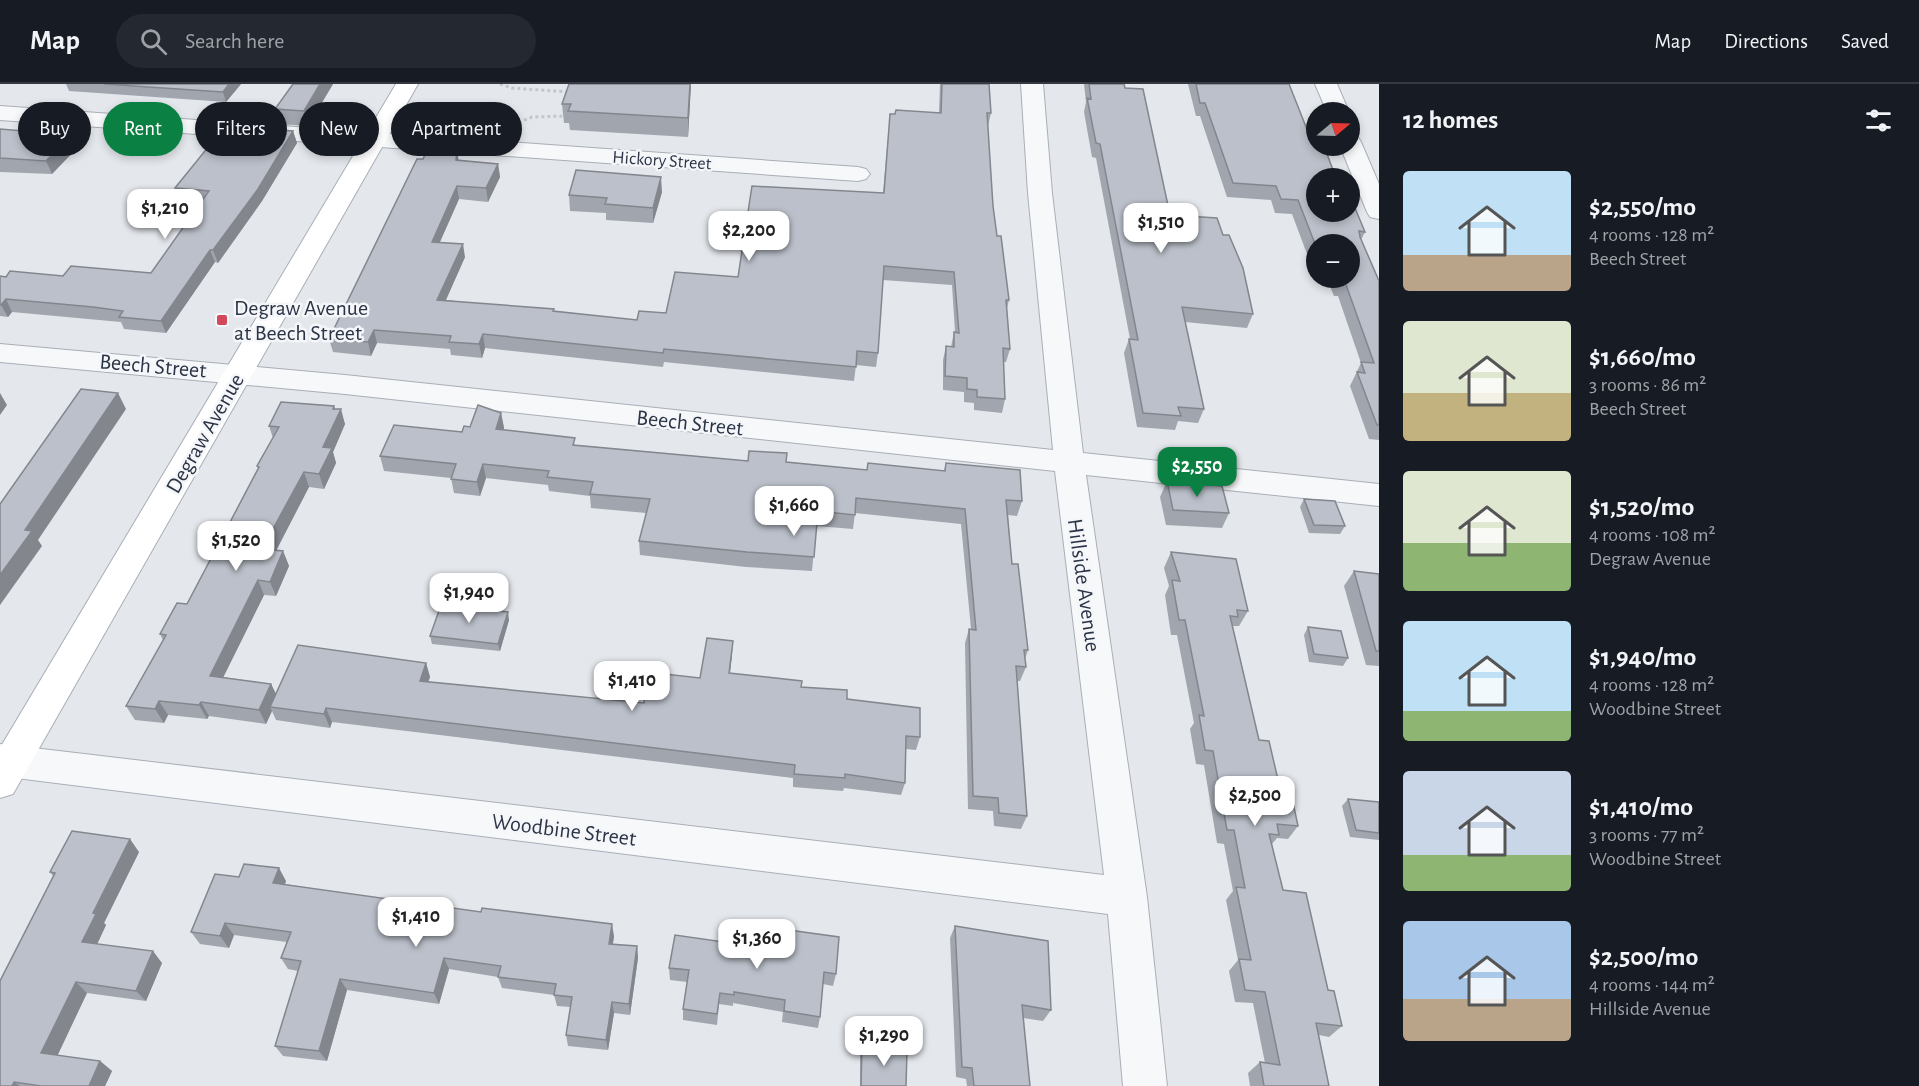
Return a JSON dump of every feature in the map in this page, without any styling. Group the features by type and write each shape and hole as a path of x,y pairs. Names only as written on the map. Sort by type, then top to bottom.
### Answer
{"main road":[{"name":"Degraw Avenue","path":"379,135 407,84"},
{"name":"Degraw Avenue","path":"4,768 367,156"}],"street":[{"name":"Hillside Avenue","path":"1032,84 1040,193 1069,464 1127,897 1145,1086"},
{"path":"1326,84 1334,102"},
{"name":"Hickory Street","path":"0,113 299,134"},
{"name":"Hickory Street","path":"379,140 858,174"},
{"path":"1356,156 1379,212"},
{"name":"Beech Street","path":"0,353 240,372 1069,464 1379,495"},
{"name":"Woodbine Street","path":"4,768 1127,897"}],"path":[{"path":"500,84 512,88 575,92"},
{"path":"565,116 568,108"}],"building":[{"path":"104,84 229,84 223,92"},
{"path":"293,84 320,84 309,102 299,102 299,111 287,110 287,102 280,102"},
{"path":"569,84 690,84 688,118 568,111 571,104 562,104"},
{"path":"942,84 989,84 991,113 987,113 993,206 997,236 1001,236 1009,300 1006,300 1010,349 1003,348 1005,399 977,397 977,390 967,389 967,378 945,376 946,346 954,347 954,332 959,333 954,272 884,266 878,353 857,351 856,367 664,349 663,353 483,334 479,344 449,342 451,336 374,330 368,342 329,339 417,159 423,159 424,156 456,156 456,160 498,164 486,188 457,186 432,242 463,244 437,300 554,309 553,311 637,320 639,311 666,313 675,272 738,277 752,186 884,193 890,114 895,114 896,110 941,113"},
{"path":"1089,84 1124,84 1125,88 1143,89 1170,215 1217,218 1223,235 1229,235 1243,268 1253,314 1182,307 1204,409 1178,407 1181,416 1143,413 1129,339 1138,340 1100,144 1096,143 1087,98 1091,99"},
{"path":"1196,84 1289,84 1306,127 1306,156 1328,156 1332,168 1306,168 1306,221 1298,200 1281,199 1276,186 1233,183 1205,103 1200,103"},
{"path":"0,129 18,131 18,156 51,156 46,161 0,158"},
{"path":"287,131 293,131 287,141"},
{"path":"201,156 278,156 258,189 213,250 210,250 161,321 119,317 123,311 93,307 6,299 0,304 0,276 6,277 10,271 63,276 71,266 151,273 209,191 175,188"},
{"path":"576,170 661,177 653,208 605,204 607,198 569,195"},
{"path":"1360,220 1365,232 1359,231 1360,234 1311,234 1307,222 1360,222"},
{"path":"1360,237 1379,281 1379,425 1377,425 1357,372 1365,373 1361,362 1374,363 1347,288 1360,288"},
{"path":"81,389 118,393 25,530 32,531 0,575 0,504"},
{"path":"281,402 334,406 333,409 341,409 323,447 332,448 319,474 304,472 262,549 283,551 270,582 258,580 210,676 271,684 259,710 201,702 199,705 159,701 155,709 126,706 166,635 160,634 177,603 187,604 259,467 257,466 279,427 269,426"},
{"path":"478,405 501,413 496,429 575,438 573,445 748,461 749,451 787,453 786,462 867,470 868,463 945,471 946,463 1020,470 1022,501 1006,500 1012,564 1018,564 1028,650 1024,650 1026,667 1016,666 1027,816 999,813 998,798 973,796 969,629 976,630 965,509 856,498 855,515 818,511 814,557 747,552 639,541 650,499 590,494 593,482 547,477 549,471 483,464 477,482 451,479 456,464 380,456 394,425 462,432 464,426 470,427"},
{"path":"1167,481 1222,486 1229,513 1173,510"},
{"path":"1304,499 1335,501 1345,526 1314,525"},
{"path":"1171,552 1236,559 1248,611 1237,610 1238,617 1230,616 1259,740 1269,741 1282,797 1292,798 1298,826 1277,824 1279,835 1269,834 1283,890 1306,893 1328,990 1334,991 1342,1026 1316,1023 1329,1086 1264,1086 1260,1062 1280,1065 1265,992 1245,990 1239,959 1251,960 1236,887 1245,888 1234,830 1227,830 1213,751 1205,750 1199,715 1204,716 1185,620 1179,620 1172,580 1180,581"},
{"path":"1354,571 1379,574 1379,651 1376,651"},
{"path":"441,605 508,612 498,644 430,636"},
{"path":"1308,627 1341,631 1348,658 1314,654"},
{"path":"707,638 733,641 729,673 802,681 801,687 847,690 847,699 920,708 920,737 906,736 905,783 845,774 845,778 794,774 795,765 326,708 324,714 270,707 298,645 426,663 420,681 644,703 647,672 700,678"},
{"path":"1348,799 1379,802 1379,833 1356,830"},
{"path":"72,831 130,839 93,913 96,914 82,942 153,951 136,991 76,982 41,1053 100,1061 89,1086 41,1086 14,1082 12,1086 0,1086 0,981 55,873 50,872"},
{"path":"244,864 279,868 273,883 481,912 482,908 612,924 609,944 637,946 629,1004 612,1002 606,1040 566,1035 572,997 554,995 556,984 498,977 501,966 444,958 434,993 340,979 319,1051 275,1046 301,961 281,958 291,932 225,923 220,936 191,932 215,874 239,877"},
{"path":"955,926 1048,941 1051,1010 1022,1005 1030,1086 974,1086 972,1068 962,1067"},
{"path":"774,928 839,937 836,974 824,972 820,1017 784,1011 785,1000 734,992 734,995 720,993 717,1014 683,1009 689,970 669,968 675,935 772,949"},
{"path":"862,1045 907,1050 906,1086 861,1086"}],"place":[{"name":"Degraw Avenue at Beech Street","path":"222,320"}]}
